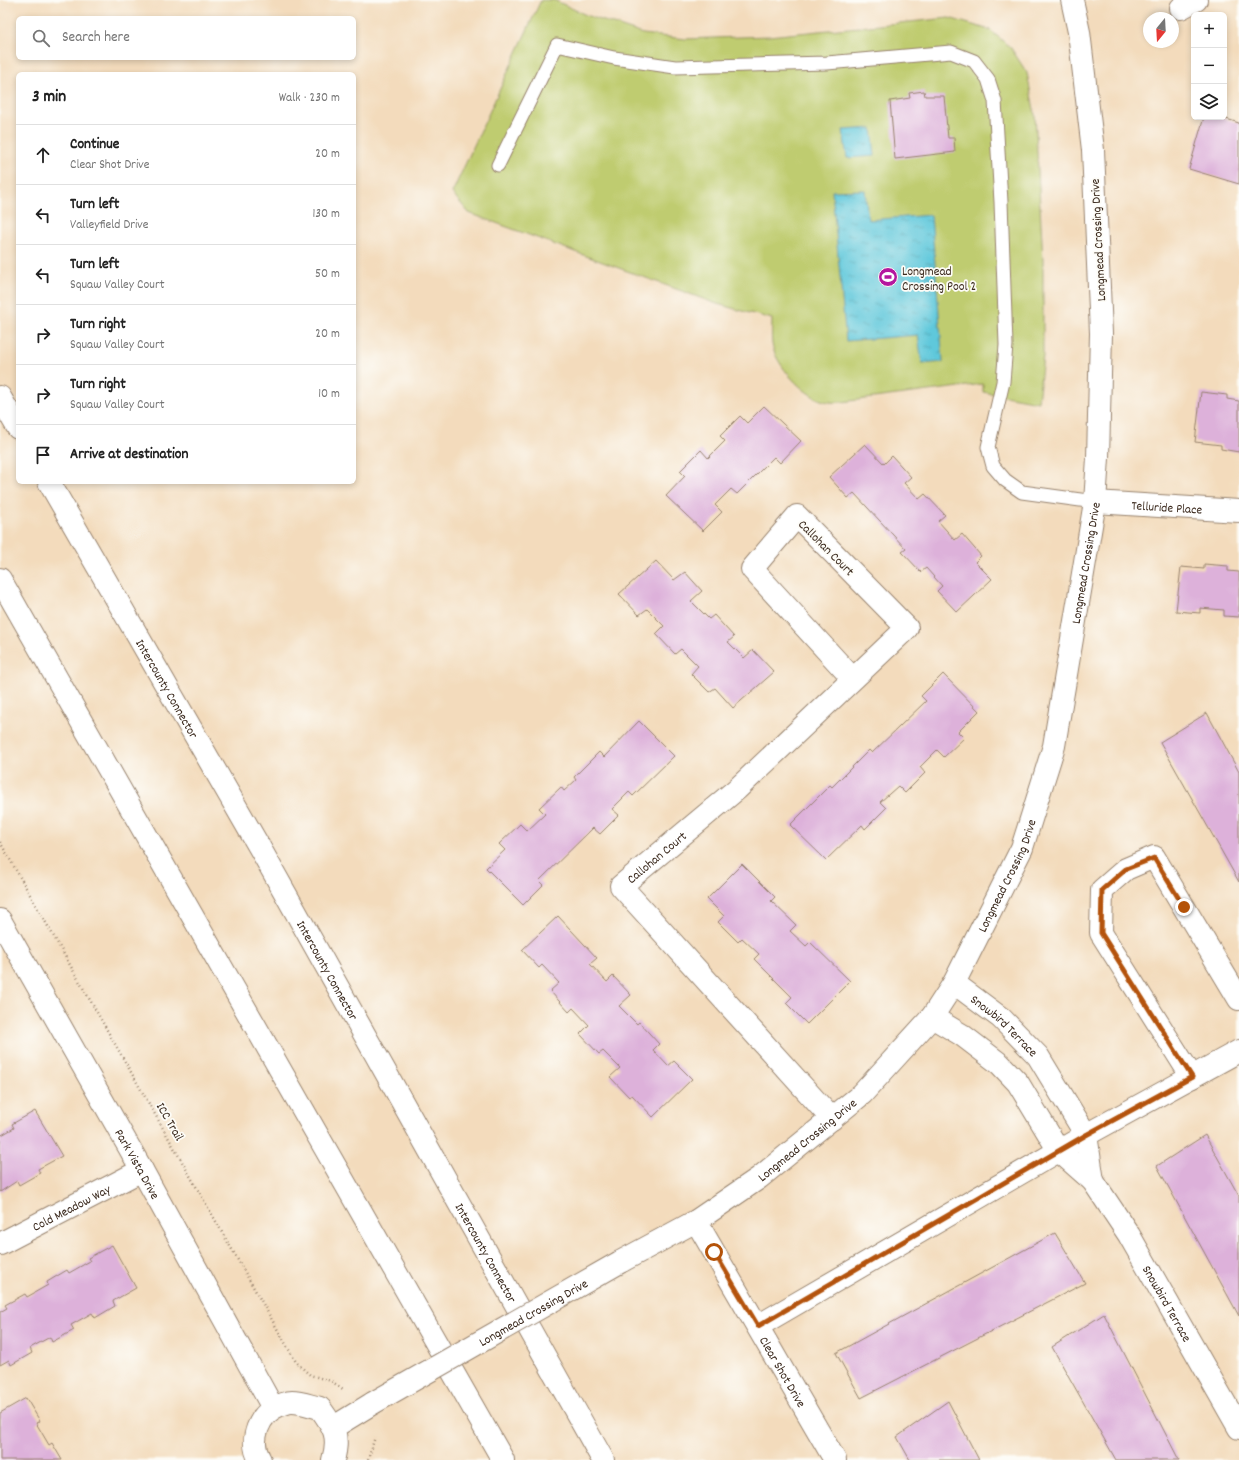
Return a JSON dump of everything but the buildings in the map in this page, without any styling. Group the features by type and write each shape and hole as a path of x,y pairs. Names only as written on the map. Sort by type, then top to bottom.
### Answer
{"main road":[{"name":"Longmead Crossing Drive","path":"334,1427 373,1402 620,1262 696,1221 759,1178 862,1094 932,1017 954,983 1022,848 1054,746 1095,502 1101,333 1093,150 1080,32 1072,0"},
{"path":"0,397 16,425"},
{"name":"Intercounty Connector","path":"50,484 261,850 603,1460"},
{"name":"Telluride Place","path":"1095,502 1239,511"},
{"name":"Callohan Court","path":"832,1119 621,886 737,789 907,628 798,516 752,569 853,679"},
{"path":"0,579 503,1460"},
{"path":"1192,1077 1101,933 1102,890 1126,869 1154,858 1239,999"},
{"name":"Park Vista Drive","path":"2,929 142,1170 273,1408"},
{"name":"Snowbird Terrace","path":"954,983 1001,1018 1038,1056 1086,1135 1093,1181"},
{"name":"Snowbird Terrace","path":"932,1017 962,1034 1000,1064 1013,1078 1058,1151 1093,1181 1129,1235 1239,1428"},
{"path":"758,1326 1058,1151 1239,1051"},
{"name":"Cold Meadow Way","path":"0,1244 142,1170"},
{"name":"Clear Shot Drive","path":"696,1221 835,1460"},
{"path":"260,1460 255,1444 256,1430 262,1418 273,1408 291,1401 320,1408 334,1427 337,1444 333,1460"}],"lane":[{"path":"498,165 557,45 614,58 675,67 827,62 951,52 974,61 988,79 995,101 1001,202 1006,345 1003,382 988,447 993,466 1005,480 1022,492 1095,502"}],"path":[{"name":"ICC Trail","path":"0,842 296,1362 310,1375 331,1381 343,1389"},
{"path":"368,1460 375,1437"}],"green space":[{"path":"541,0 554,0 586,15 643,34 685,39 769,36 949,18 990,30 1011,48 1027,73 1035,115 1043,260 1043,356 1038,402 983,392 983,384 842,402 824,401 808,393 784,370 774,352 772,344 772,319 717,304 469,213 452,193"}],"water":[{"path":"872,128 875,156 847,158 843,130"},
{"name":"Longmead Crossing Pool 2","path":"865,190 868,220 931,215 943,362 922,364 918,335 846,341 832,191"}],"place":[{"name":"Longmead Crossing Pool 2","path":"888,277"}],"route":[{"path":"714,1252 758,1326 1086,1135 1192,1077 1101,933 1102,890 1126,869 1154,858 1184,907"}]}
